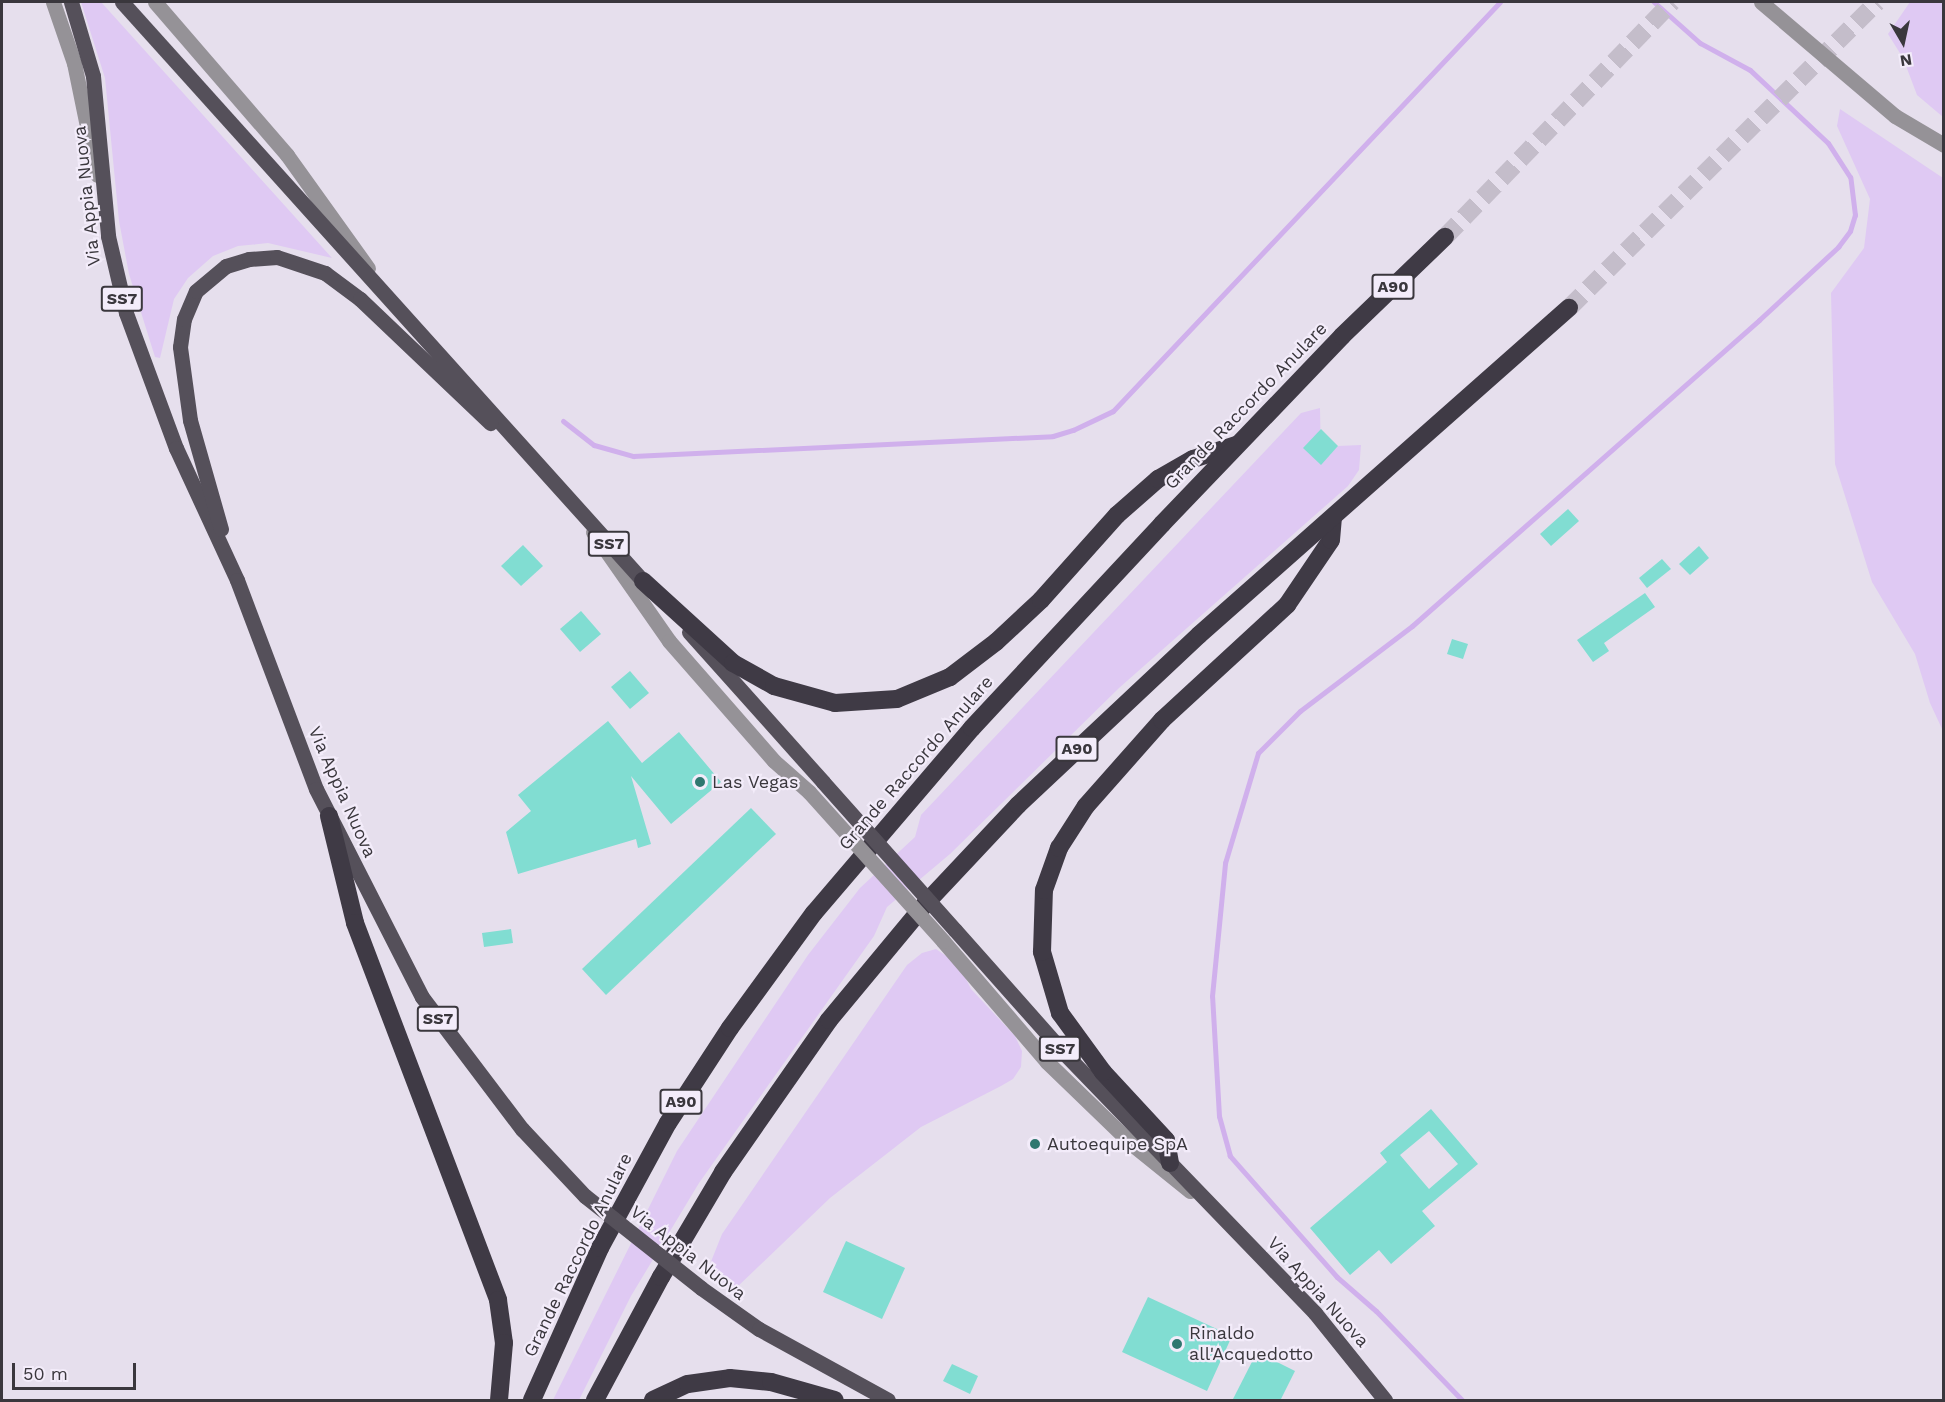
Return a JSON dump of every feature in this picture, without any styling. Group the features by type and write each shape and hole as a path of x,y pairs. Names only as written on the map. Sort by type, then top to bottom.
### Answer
{"highway":[{"name":"Grande Raccordo Anulare","path":"532,1401 600,1248 668,1123 724,1036 808,922 972,729 1238,445 1444,237"},
{"name":"A90","path":"596,1401 661,1276 723,1172 866,973 987,836 1046,777 1199,635 1333,519 1569,308"},
{"path":"643,581 733,663 774,686 835,703 897,699 950,676 996,642 1041,600 1116,515 1158,479 1192,459 1238,445"},
{"path":"1170,1163 1166,1140 1103,1072 1060,1013 1050,993 1042,952 1044,890 1059,848 1086,806 1162,720 1287,605 1331,540 1333,519"},
{"path":"329,816 355,923 498,1300 504,1343 499,1401"},
{"path":"653,1401 688,1383 730,1378 771,1382 835,1401"}],"main road":[{"name":"Via Appia Nuova","path":"71,2 85,40 96,93 106,223 123,302 163,415 237,580 283,707 329,816 422,997 522,1129 585,1197 700,1288 759,1329 888,1401"},
{"name":"Via Appia Nuova","path":"122,2 823,782 949,935 1315,1313 1385,1401"},
{"path":"237,580 198,454 180,360 182,334 190,302 203,282 226,266 249,259 277,257 325,273 360,298 455,393 533,460"},
{"path":"1370,1380 1377,1401"}],"street":[{"path":"53,2 74,63 106,223"},
{"path":"155,2 299,170 386,295"},
{"path":"1761,2 1895,116 1944,145"},
{"name":"Via Appia Nuova","path":"576,508 664,635 774,761 809,792 949,935 1047,1062 1134,1146 1218,1213"}],"shaded area":[{"path":"81,2 101,2 332,258 268,243 238,246 213,256 188,278 174,299 160,358 155,357 129,274 119,221 105,78"},
{"path":"1910,2 1943,2 1943,117 1917,95 1903,58 1888,34"},
{"path":"1840,109 1943,178 1943,731 1930,703 1915,654 1872,582 1835,464 1831,293 1864,248 1870,199 1837,126"},
{"path":"1320,408 1321,464 1338,446 1361,445 1359,470 1348,486 1119,688 950,854 887,907 874,936 699,1183 631,1296 579,1400 553,1400 677,1151 808,955 860,888 915,837 921,815 1301,413"},
{"path":"936,949 959,965 971,989 1015,1036 1022,1051 1021,1067 1013,1079 921,1127 830,1198 734,1290 708,1269 722,1234 907,965 922,953"}],"building":[{"path":"1321,429 1338,446 1321,465 1303,448"},
{"path":"1568,509 1579,521 1551,546 1540,534"},
{"path":"523,545 543,566 521,586 501,566"},
{"path":"1699,546 1709,558 1690,575 1679,564"},
{"path":"1662,559 1671,569 1647,588 1639,578"},
{"path":"1645,593 1655,607 1604,643 1609,651 1593,662 1577,640"},
{"path":"581,611 601,634 580,652 560,629"},
{"path":"1452,639 1468,644 1463,659 1447,654"},
{"path":"630,671 649,693 630,709 611,687"},
{"path":"608,721 642,763 679,732 721,782 671,824 631,776 651,844 638,848 636,839 518,874 506,832 531,811 518,795"},
{"path":"751,808 776,834 606,995 582,969"},
{"path":"511,929 513,943 484,947 482,933"},
{"path":"1431,1109 1478,1164 1422,1211 1435,1226 1391,1264 1379,1250 1350,1275 1310,1228 1387,1162 1380,1153","holes":["1429,1131 1458,1164 1429,1189 1400,1155"]},
{"path":"846,1241 905,1268 882,1319 823,1292"},
{"name":"Rinaldo all'Acquedotto","path":"1148,1297 1232,1336 1207,1391 1122,1352"},
{"path":"1257,1352 1295,1371 1280,1401 1232,1401"},
{"path":"952,1364 978,1376 970,1394 943,1381"}],"waterway":[{"path":"563,421 594,445 633,456 1053,436 1073,430 1113,411 1500,2"},
{"path":"1462,1400 1376,1311 1337,1277 1230,1156 1219,1116 1212,996 1225,863 1258,753 1300,711 1412,626 1759,320 1838,247 1850,231 1855,215 1850,177 1828,143 1750,70 1700,43 1654,2"}],"tunnel":[{"path":"1445,237 1672,2"},
{"path":"1569,308 1877,2"}],"place":[{"name":"Las Vegas","path":"700,782"},
{"name":"Autoequipe SpA","path":"1035,1144"},
{"name":"Rinaldo all'Acquedotto","path":"1177,1344"}]}
